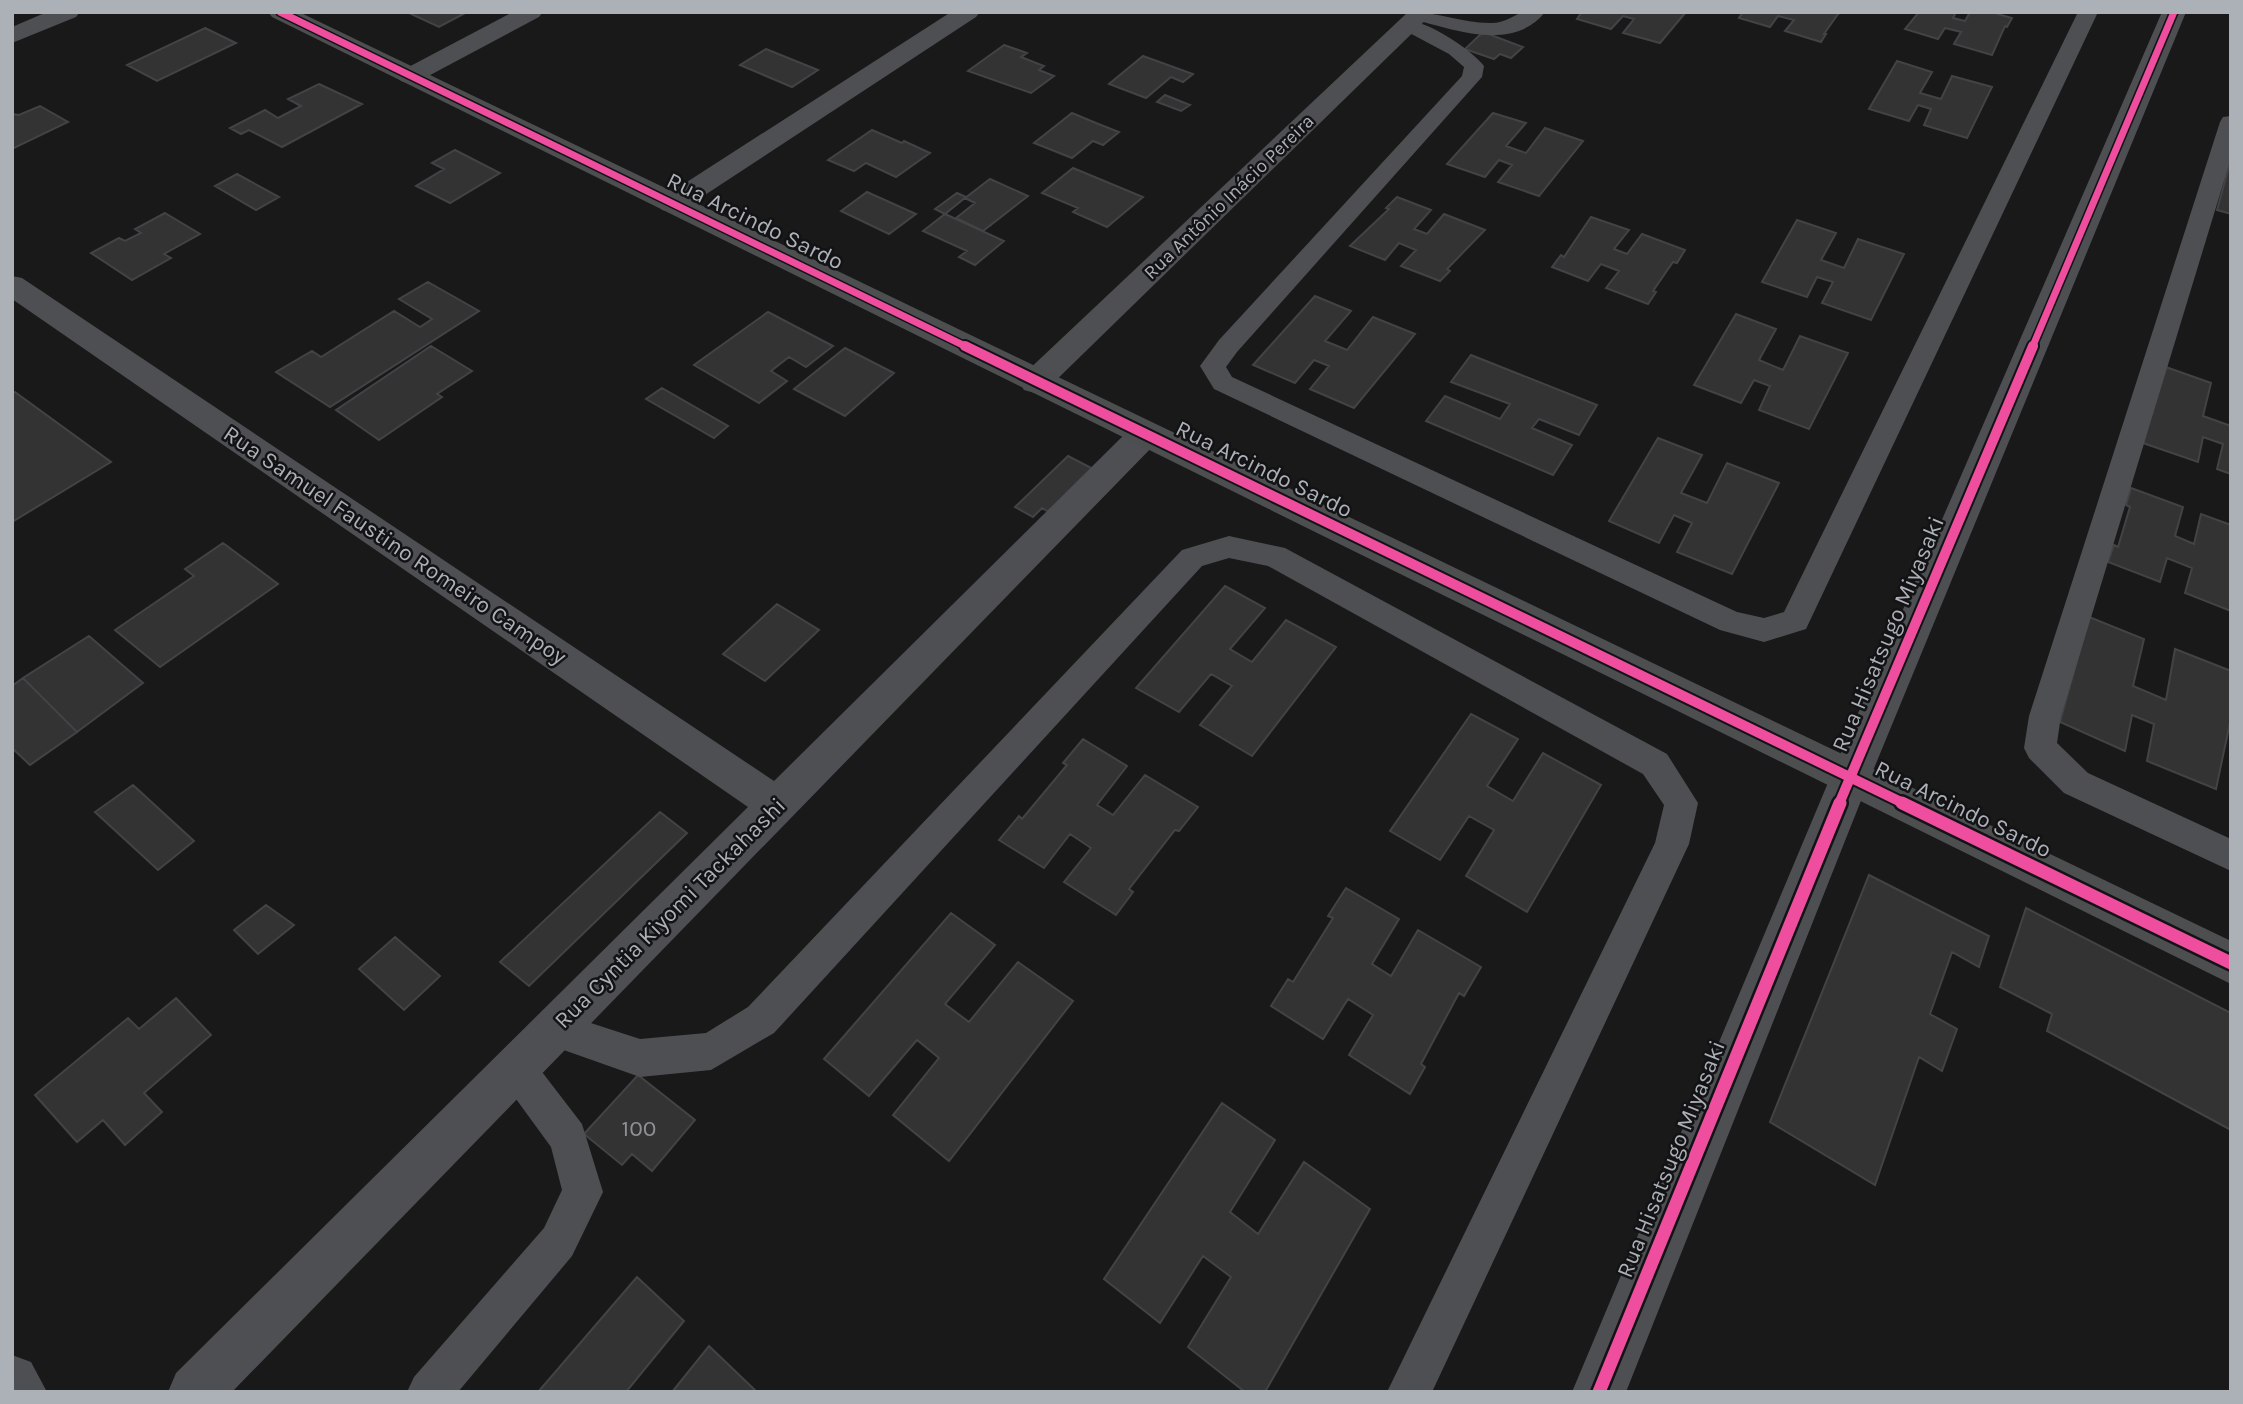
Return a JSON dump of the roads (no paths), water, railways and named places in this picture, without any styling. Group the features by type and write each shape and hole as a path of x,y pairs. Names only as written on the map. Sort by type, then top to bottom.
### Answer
{"street":[{"path":"12,36 68,12"},
{"name":"Rua Arcindo Sardo","path":"280,12 2231,963"},
{"path":"410,76 531,12"},
{"path":"672,204 968,12"},
{"name":"Rua Hisatsugo Miyasaki","path":"1599,1392 1850,778 2174,12"},
{"name":"Rua Antônio Inácio Pereira","path":"1035,382 1417,17"},
{"name":"Rua Samuel Faustino Romeiro Campoy","path":"12,285 778,805"},
{"name":"Rua Cyntia Kiyomi Tackahashi","path":"195,1392 1145,435"},
{"path":"12,1381 20,1392"}],"lane":[{"path":"1417,17 1480,29 1507,30 1522,25 1535,12"},
{"path":"1417,17 1474,66 1472,77 1228,346 1213,366 1223,383 1731,622 1764,631 1795,621 2088,12"},
{"path":"2231,122 2045,716 2040,748 2076,783 2231,856"},
{"path":"554,1030 640,1058 711,1051 761,1020 1192,558 1229,547 1275,556 1655,764 1681,803 1672,844 1409,1392"},
{"path":"429,1392 558,1242 583,1192 568,1138 516,1068"}]}
